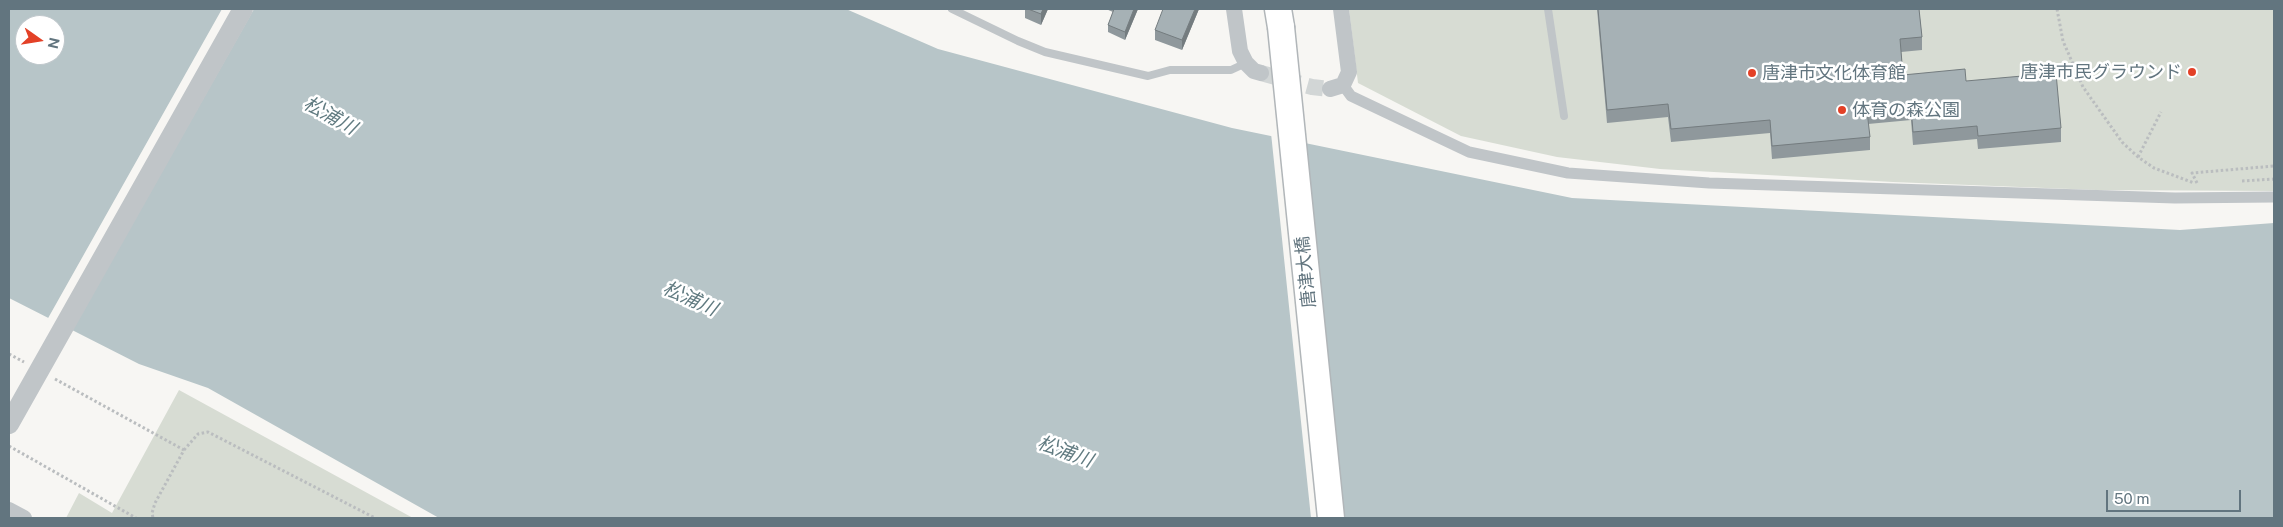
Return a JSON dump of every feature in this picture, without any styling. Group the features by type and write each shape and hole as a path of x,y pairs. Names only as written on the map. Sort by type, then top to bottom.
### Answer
{"highway":[{"name":"唐津大橋","path":"1280,15 1331,518"}],"street":[{"path":"9,424 243,9"},
{"path":"1234,9 1240,51 1246,63 1254,71 1261,73"},
{"path":"1341,9 1349,72 1336,87 1469,152 1568,173 1709,183 2175,198 2274,197"},
{"path":"9,510 24,518"}],"lane":[{"path":"952,9 1018,41 1046,52 1148,76 1170,70 1232,70 1246,63"},
{"path":"1548,9 1564,116"}],"path":[{"path":"2058,9 2063,41 2083,87 2122,142 2138,157 2154,168 2197,184 2207,183"},
{"path":"2138,157 2161,112"},
{"path":"2197,184 2192,173 2274,166"},
{"path":"2236,181 2274,179"},
{"path":"9,354 26,364"},
{"path":"53,378 184,450"},
{"path":"153,518 152,513 155,502 184,450 198,434 208,432 375,518"},
{"path":"9,446 136,518"}],"shaded area":[{"name":"体育の森公園","path":"1349,9 2274,9 2274,191 2096,190 1893,182 1660,169 1557,157 1461,136 1358,83"},
{"path":"179,390 413,518 66,518 79,493 112,513"}],"water":[{"name":"松浦川","path":"9,9 846,9 938,49 1232,128 1572,198 2180,230 2274,223 2274,518 439,518 208,388 139,364 9,298"}],"pier":[{"path":"222,9 254,9 71,332 47,320"},
{"path":"1271,133 1305,140 1343,518 1311,518"}],"building":[{"path":"1028,9 1043,9 1041,14"},
{"path":"1114,9 1134,9 1125,32 1108,25"},
{"path":"1163,9 1195,9 1182,40 1155,30"},
{"name":"唐津市文化体育館","path":"1598,9 1919,9 1922,37 1900,39 1903,75 1965,69 1966,81 2056,73 2061,128 1978,136 1977,126 1913,132 1911,107 1867,111 1870,137 1772,146 1770,120 1671,129 1668,104 1607,110"}],"tunnel":[{"path":"1261,73 1312,87 1330,89"}],"place":[{"name":"唐津市民グラウンド","path":"2192,72"},
{"name":"唐津市文化体育館","path":"1752,73"},
{"name":"体育の森公園","path":"1842,110"}]}
